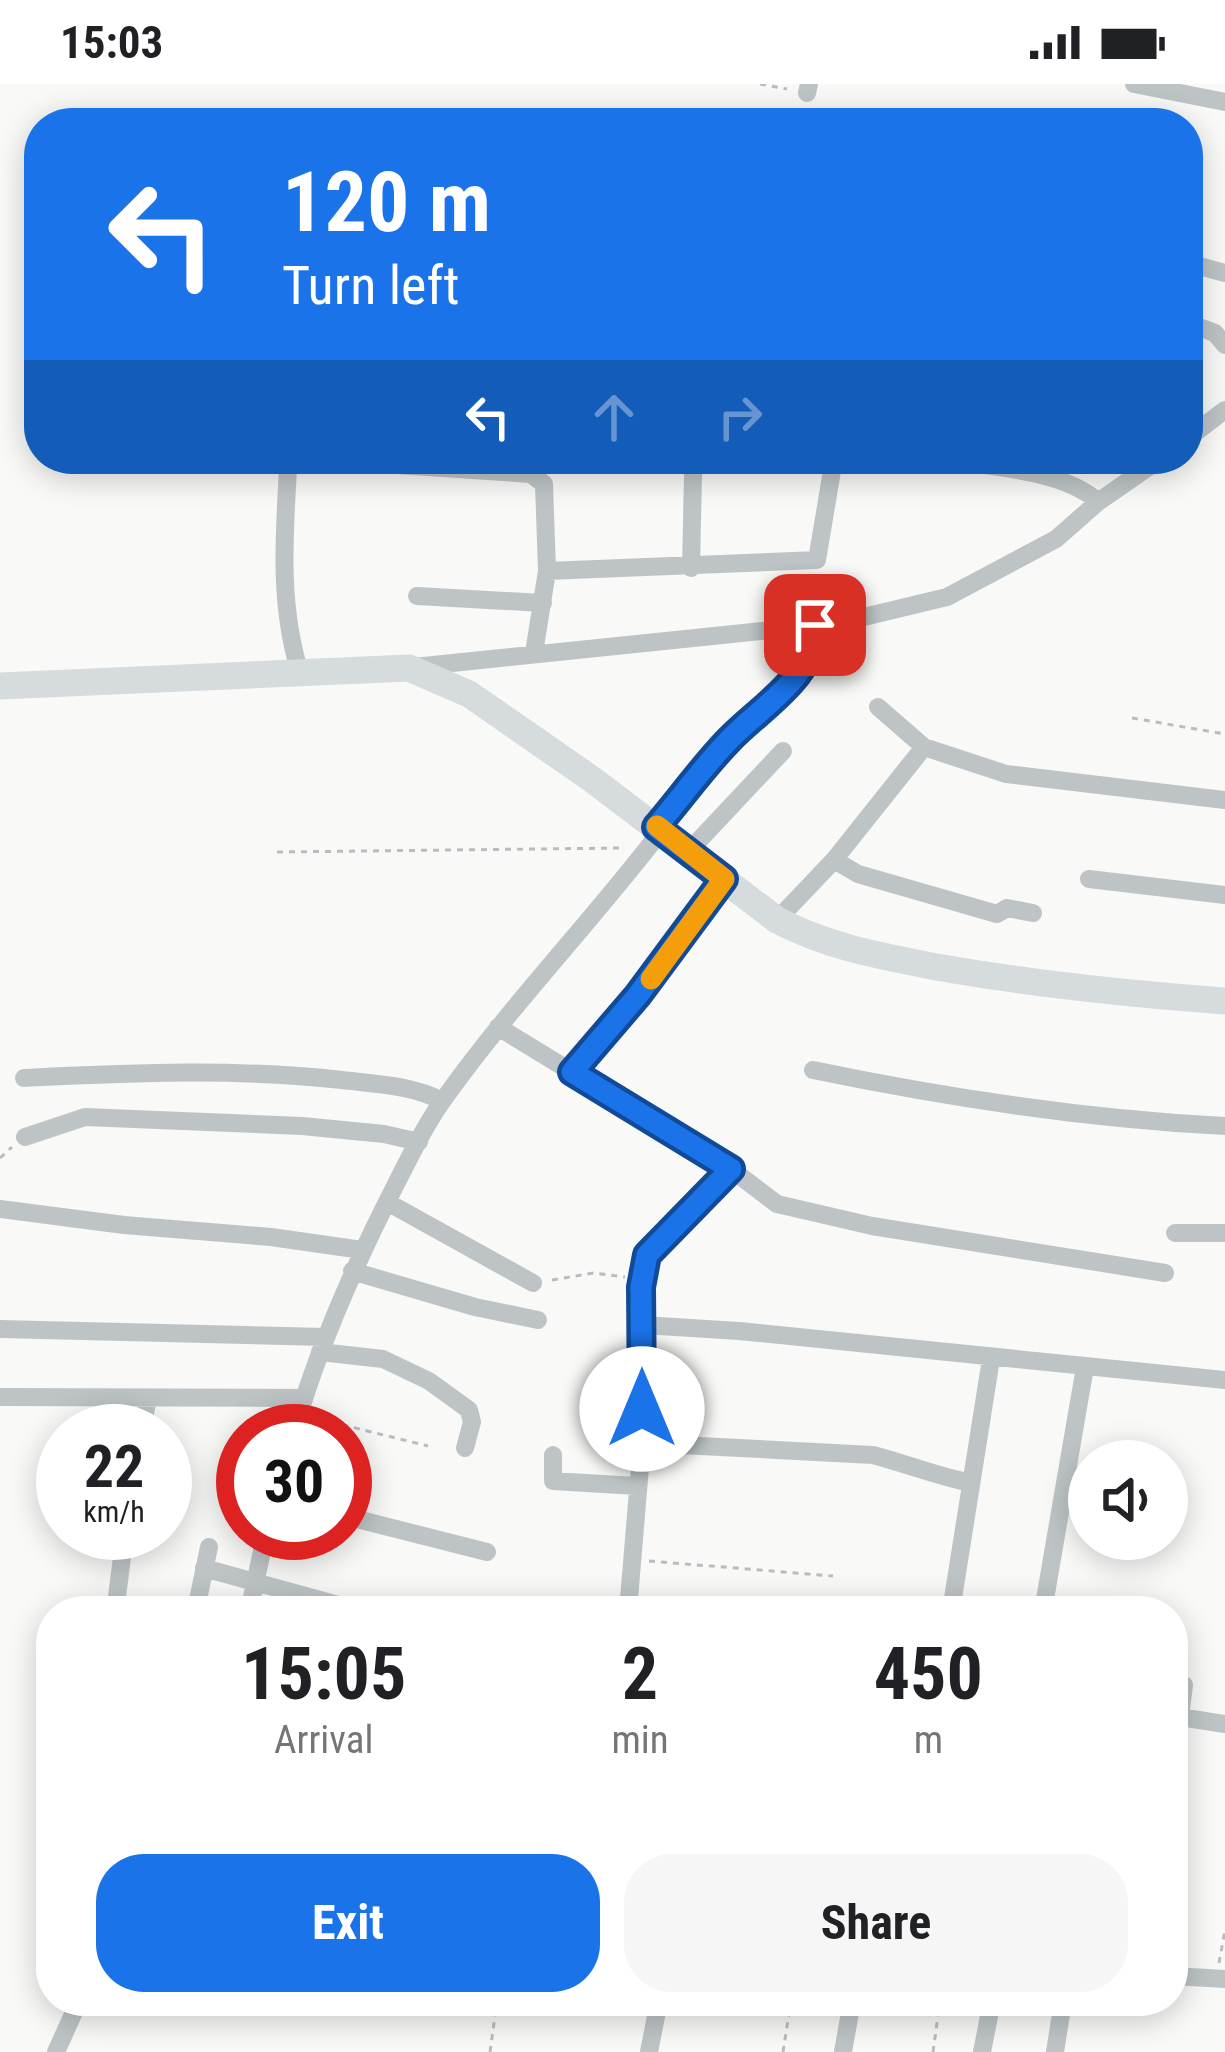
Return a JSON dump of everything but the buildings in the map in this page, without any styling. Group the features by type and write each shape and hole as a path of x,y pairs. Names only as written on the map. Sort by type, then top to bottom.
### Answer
{"main road":[{"path":"0,686 409,668 469,694 776,920 809,938 852,951 963,971 1101,991 1225,1001"}],"street":[{"path":"1133,84 1225,102"},
{"path":"288,474 283,544 286,602 300,673"},
{"path":"532,474 544,484 547,572 534,653"},
{"path":"547,572 817,560 831,474"},
{"path":"1026,474 1084,489 1098,502"},
{"path":"409,668 815,625 947,597 1055,539 1138,474"},
{"path":"691,568 693,476"},
{"path":"417,596 543,603"},
{"path":"302,1404 352,1271 442,1101 498,1027 610,898 728,741 792,682 813,650 815,625"},
{"path":"878,707 924,747 1006,774 1225,800"},
{"path":"776,920 834,860 924,747"},
{"path":"688,852 783,751"},
{"path":"834,860 858,874 997,914 1007,908 1033,913"},
{"path":"572,1072 638,995 724,879"},
{"path":"1089,879 1225,895"},
{"path":"498,1027 731,1169 777,1204 822,1216 1165,1273"},
{"path":"24,1078 184,1070 281,1073 396,1087 442,1101"},
{"path":"812,1070 1074,1113 1225,1126"},
{"path":"25,1138 85,1117 302,1126 419,1142"},
{"path":"629,1596 642,1443 647,1255 731,1169"},
{"path":"387,1202 533,1283"},
{"path":"0,1209 362,1250"},
{"path":"1175,1233 1225,1232"},
{"path":"352,1271 538,1320"},
{"path":"643,1325 1225,1380"},
{"path":"0,1329 323,1344 383,1360 429,1382 469,1411 472,1422 465,1448"},
{"path":"953,1596 991,1359"},
{"path":"1046,1596 1085,1367"},
{"path":"0,1397 148,1399 216,1406"},
{"path":"147,1404 148,1399"},
{"path":"642,1443 873,1455 901,1462 914,1471 971,1483"},
{"path":"553,1455 553,1481 636,1486"},
{"path":"372,1523 487,1552"},
{"path":"199,1596 209,1547"},
{"path":"116,1596 121,1560"},
{"path":"252,1596 260,1560"},
{"path":"205,1568 308,1596"},
{"path":"1188,1718 1225,1724"},
{"path":"1188,1977 1221,1978"},
{"path":"56,2052 72,2016"},
{"path":"649,2052 656,2016"},
{"path":"843,2052 849,2016"},
{"path":"982,2052 989,2016"},
{"path":"1055,2052 1061,2016"}],"path":[{"path":"760,84 808,88"},
{"path":"1132,718 1225,734"},
{"path":"277,852 638,848 658,829"},
{"path":"533,1283 595,1273 643,1274"},
{"path":"372,1432 428,1446"},
{"path":"632,1559 833,1576"},
{"path":"1221,1978 1225,1930"},
{"path":"490,2052 495,2016"},
{"path":"783,2052 789,2016"},
{"path":"933,2052 938,2016"}],"slow traffic":[{"path":"651,979 724,879 657,826"}],"route":[{"path":"642,1409 641,1287 647,1255 731,1169 572,1072 638,995 724,879 656,827 728,741 792,682 813,650 815,625"}]}
